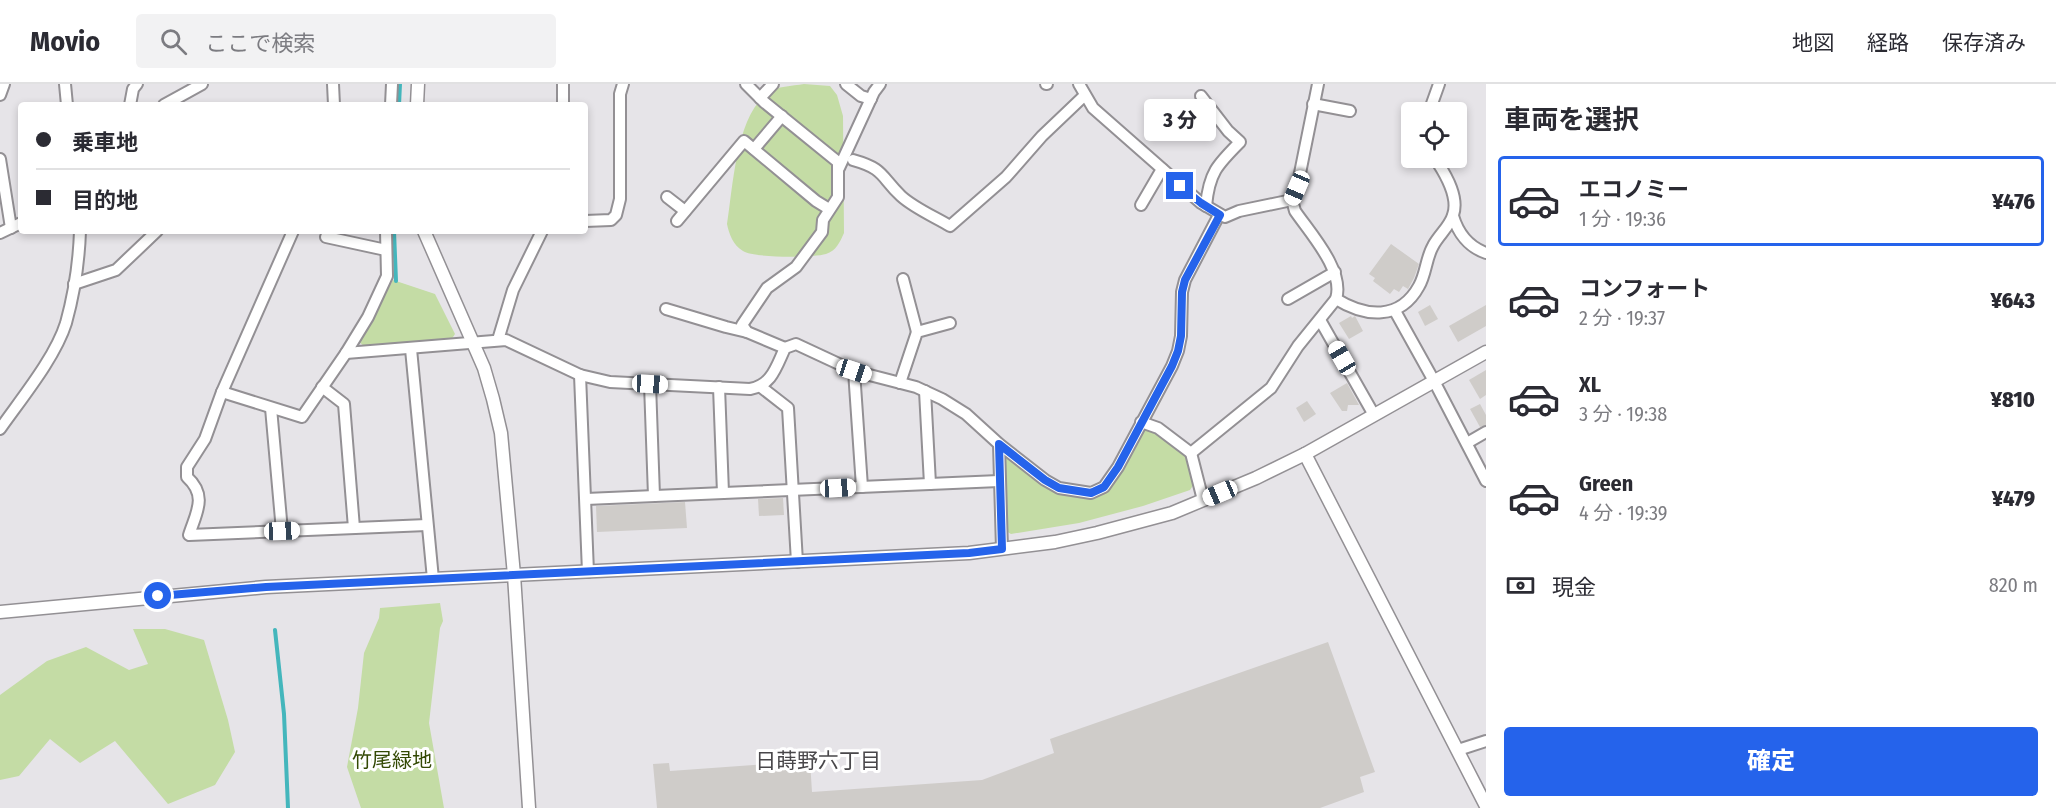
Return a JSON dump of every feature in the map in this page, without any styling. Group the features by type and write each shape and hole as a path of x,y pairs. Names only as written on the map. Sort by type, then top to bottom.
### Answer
{"street":[{"path":"0,94 4,84"},
{"path":"65,84 68,102"},
{"path":"131,102 133,89 137,84"},
{"path":"169,102 202,84"},
{"path":"333,84 334,102"},
{"path":"391,102 392,84"},
{"path":"417,102 418,84"},
{"path":"563,84 563,102"},
{"path":"588,221 611,220 616,215 620,199 620,94 623,84"},
{"path":"746,84 838,162 839,168 838,197 823,220 822,232 796,267 767,288 760,297 742,325 747,332"},
{"path":"760,98 773,84"},
{"path":"846,84 861,96 871,99"},
{"path":"839,168 880,84"},
{"path":"1079,84 1093,108 1162,169 1220,215 1226,217 1239,211 1292,200"},
{"path":"1191,453 1271,388 1299,346 1336,299 1338,292 1335,272 1295,211 1292,200 1297,188 1318,84"},
{"path":"1433,102 1439,84"},
{"path":"853,160 872,166 885,176 902,197 950,226 1006,177 1042,136 1084,96"},
{"path":"1201,96 1228,131 1240,142 1217,165 1208,183 1206,206"},
{"path":"1313,104 1350,111"},
{"path":"754,149 782,116"},
{"path":"677,221 744,141 816,201 829,209"},
{"path":"0,159 5,199 16,225 0,233"},
{"path":"1441,168 1448,179 1453,198 1453,216 1463,237 1474,247 1486,253"},
{"path":"1141,205 1162,169"},
{"path":"667,197 685,212"},
{"path":"666,309 747,332 785,348 796,344 854,371 925,391 966,414 999,444 1045,480 1059,488 1091,493 1104,487 1118,467 1172,366 1181,336 1182,292 1185,280 1220,215"},
{"path":"1336,299 1353,309 1369,313 1395,311 1420,286 1432,247 1453,216"},
{"path":"0,429 43,369 65,324 74,284 80,234"},
{"path":"74,284 116,270 154,234"},
{"path":"292,234 222,392 205,439 186,467 187,477 195,484 199,493 199,502 189,536 426,525"},
{"path":"222,392 302,417 368,317 387,276 386,234"},
{"path":"425,234 474,344 493,399 501,433 514,575 529,808"},
{"path":"498,340 513,290 541,234"},
{"path":"326,237 338,235 386,250"},
{"path":"1288,299 1335,272"},
{"path":"900,383 917,332 903,279"},
{"path":"1395,311 1486,481"},
{"path":"1320,321 1374,415"},
{"path":"917,332 950,323"},
{"path":"346,353 506,340 580,375 610,382 750,389 761,387 771,376 785,348"},
{"path":"411,349 426,525 433,579"},
{"path":"0,612 244,589 969,553 1055,542 1172,513 1203,500 1305,454 1486,352"},
{"path":"854,371 862,487"},
{"path":"580,375 588,572"},
{"path":"650,384 654,496"},
{"path":"322,387 344,404 354,528"},
{"path":"719,387 723,493"},
{"path":"761,387 788,408 797,562"},
{"path":"925,391 930,484"},
{"path":"272,408 282,531"},
{"path":"1141,422 1158,428 1191,453 1203,500"},
{"path":"1467,443 1486,432"},
{"path":"999,444 1002,549"},
{"path":"1305,454 1486,806"},
{"path":"586,499 999,481"},
{"path":"514,575 519,597 537,808"},
{"path":"1458,750 1486,741"}],"green space":[{"path":"804,84 830,86 837,95 843,116 844,233 835,248 826,254 783,257 743,251 734,242 727,224 734,172 743,134 757,103 768,93 780,88"},
{"path":"393,280 435,294 455,334 451,340 364,346 359,342"},
{"path":"1145,429 1151,429 1185,456 1194,484 1190,490 1143,506 1079,523 1011,534 1006,531 1003,460 1008,457 1052,490 1090,499 1105,493 1118,478"},
{"name":"竹尾緑地","path":"440,603 443,621 440,628 429,723 444,808 361,808 347,767 358,708 364,653 379,618 380,608"},
{"path":"133,629 165,629 204,640 235,752 215,785 168,804 115,741 80,763 50,739 19,776 0,780 0,695 47,661 86,647 129,670 148,664"}],"building":[{"path":"1391,244 1419,264 1408,289 1403,286 1399,292 1394,289 1390,294 1373,281 1375,278 1369,274"},
{"path":"1430,305 1438,319 1425,326 1418,312"},
{"path":"1486,305 1486,326 1458,342 1449,326"},
{"path":"1351,316 1352,318 1355,316 1363,331 1349,339 1339,323"},
{"path":"1486,370 1486,395 1480,399 1469,380"},
{"path":"1347,383 1359,405 1348,405 1347,411 1342,411 1330,393"},
{"path":"1307,401 1316,414 1304,422 1296,408"},
{"path":"1480,404 1486,415 1486,425 1480,427 1470,409"},
{"path":"783,498 784,515 759,516 758,499"},
{"path":"685,502 687,528 597,532 596,506"},
{"path":"1328,642 1375,772 1360,777 1364,792 1320,808 657,808 653,764 669,763 670,771 810,761 812,792 982,780 1054,753 1050,739"}],"waterway":[{"path":"399,102 400,84"},
{"path":"394,234 396,281"},
{"path":"275,630 284,714 288,808"}],"district":[{"name":"日蒔野六丁目","path":"818,761"}],"route":[{"path":"158,596 266,587 969,553 1002,549 999,444 1045,480 1059,488 1091,493 1104,487 1118,467 1172,366 1181,336 1182,292 1185,280 1220,215 1180,186"}]}
